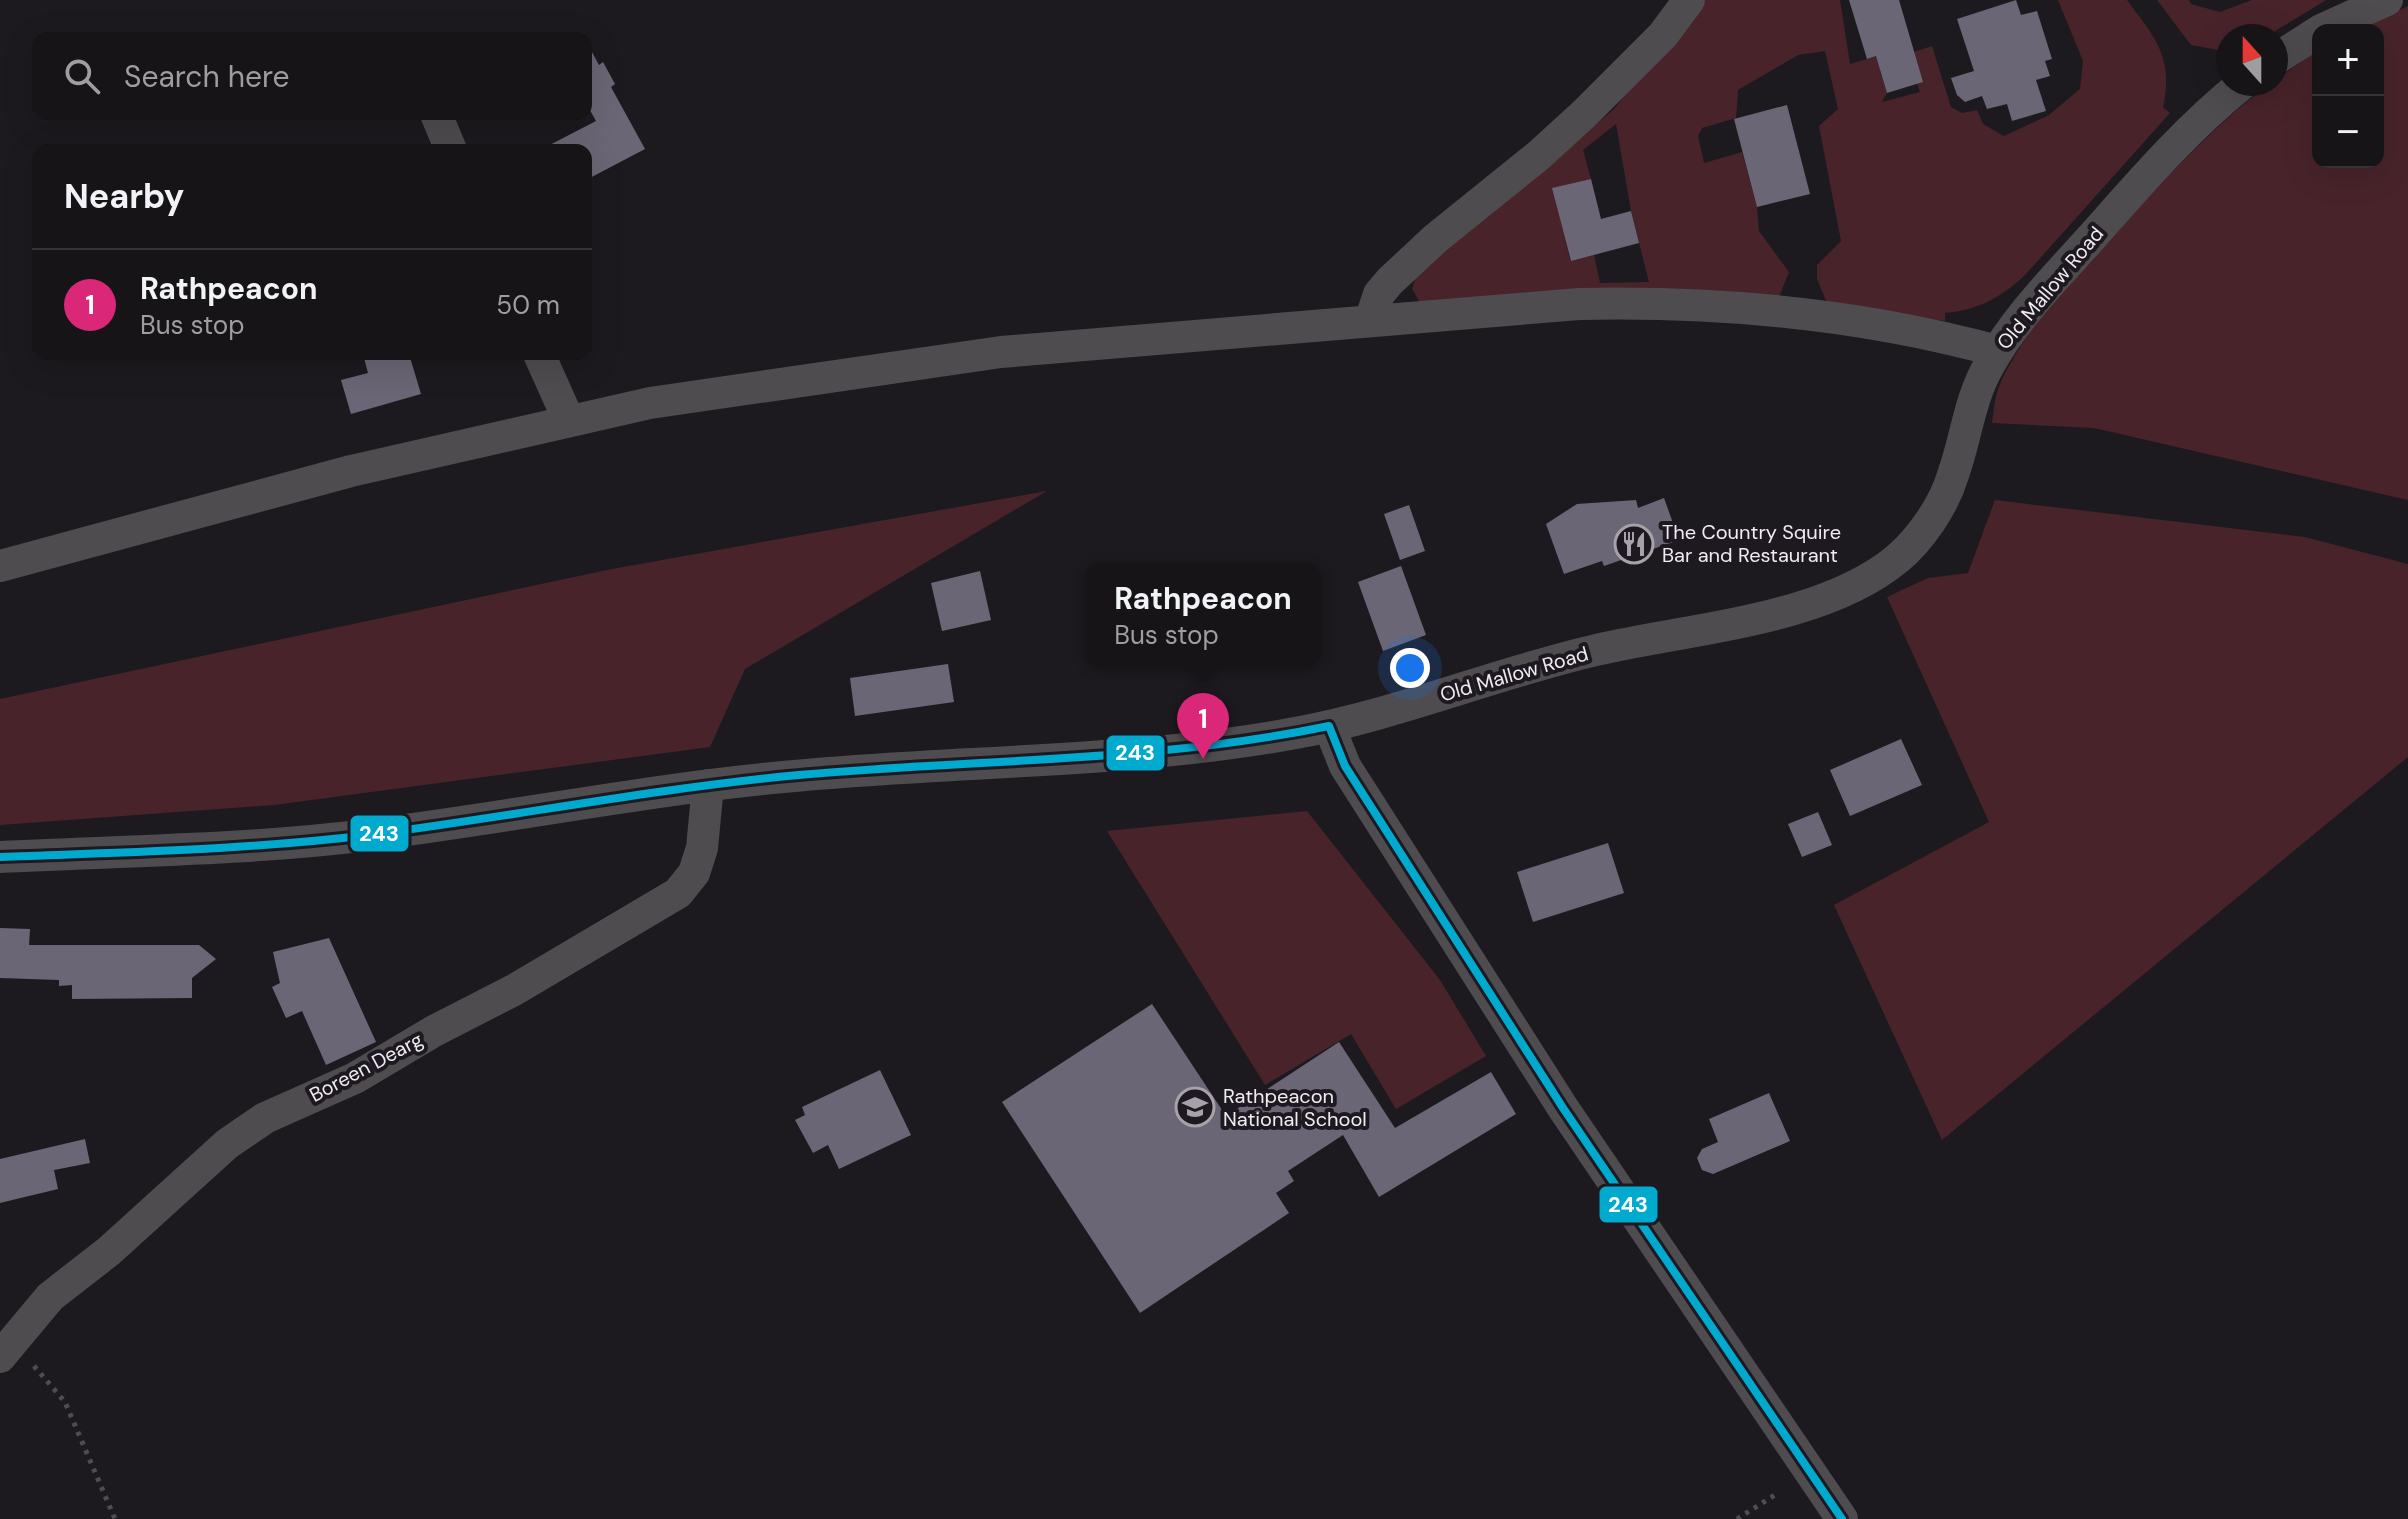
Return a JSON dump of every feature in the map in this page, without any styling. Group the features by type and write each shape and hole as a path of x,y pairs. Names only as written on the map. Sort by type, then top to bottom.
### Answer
{"street":[{"path":"1370,321 1379,294 1390,281 1435,239 1538,156 1584,114 1663,35 1689,0"},
{"path":"2335,24 2387,0"},
{"path":"2288,51 2312,36"},
{"name":"Old Mallow Road","path":"0,857 248,846 366,835 708,785 802,775 1064,759 1225,745 1329,726 1395,709 1566,657 1803,608 1860,584 1900,557 1925,528 1952,479 1973,398 1997,351 2044,290 2163,158 2227,96"},
{"path":"438,120 448,144"},
{"path":"0,566 351,471 650,403 1001,352 1579,304 1654,303 1875,322 1933,333 1997,351"},
{"path":"542,360 569,421"},
{"path":"1329,726 1345,766 1563,1108 1842,1519"},
{"name":"Boreen Dearg","path":"6,1349 50,1297 109,1251 227,1144 265,1118 355,1078 434,1031 514,990 678,893 694,873 702,848 708,785"}],"path":[{"path":"6,1349 65,1402 115,1519"},
{"path":"1737,1519 1778,1493"}],"shaded area":[{"path":"1701,0 1840,0 1850,64 1912,46 1914,52 1932,46 1951,107 1962,113 1977,110 1983,124 2004,136 2049,115 2080,89 2083,61 2058,0 2127,0 2160,49 2166,75 2163,107 2170,113 2025,275 1998,296 1968,309 1945,313 1945,321 1828,305 1817,279 1817,265 1841,241 1819,126 1838,109 1825,51 1798,55 1738,90 1736,118 1702,128 1698,136 1704,163 1742,152 1757,207 1759,231 1789,272 1779,297 1422,306 1412,289 1418,271 1488,217 1614,109","holes":["1910,61 1920,92 1882,102 1887,93 1880,70","1616,124 1631,211 1649,282 1600,283 1594,255 1570,260 1553,189 1591,179 1583,150"]},
{"path":"2157,0 2189,0 2191,4 2220,12 2252,0 2326,0 2287,24 2216,24 2216,50 2191,45"},
{"path":"2408,6 2408,500 2094,428 1992,423 1996,396 2007,370 2032,329 2059,294 2120,226 2230,116 2254,96 2288,96 2288,71 2312,54 2312,168 2384,168 2384,24 2370,24"},
{"path":"1047,491 745,669 710,747 274,805 0,825 0,699 612,569"},
{"path":"1995,500 2305,537 2408,564 2408,757 1942,1140 1834,905 1989,822 1887,597 1928,578 1968,573"},
{"path":"1307,811 1440,980 1486,1056 1396,1109 1351,1034 1265,1085 1107,831"}],"building":[{"path":"1849,0 1899,0 1923,82 1887,93 1876,56 1867,59"},
{"path":"2016,0 2021,15 2037,11 2052,59 2045,61 2050,76 2036,80 2046,111 2012,121 2007,104 1987,109 1982,96 1965,102 1957,95 1951,78 1974,71 1957,19"},
{"path":"592,52 599,65 603,62 615,84 611,87 645,149 592,177 592,144 552,144 596,121 592,114"},
{"path":"1787,105 1810,194 1757,207 1734,119"},
{"path":"1591,179 1601,219 1631,211 1639,243 1571,261 1552,188"},
{"path":"365,360 411,360 421,394 351,414 341,380 368,373"},
{"path":"1664,498 1679,540 1604,566 1602,561 1564,574 1546,524 1577,504 1636,500 1638,508"},
{"path":"1409,505 1425,551 1400,560 1384,514"},
{"path":"1401,566 1426,635 1383,651 1358,582"},
{"path":"980,571 991,620 942,631 931,583"},
{"path":"948,664 954,702 855,716 850,678"},
{"path":"1901,739 1922,785 1850,816 1830,770"},
{"path":"1818,812 1832,845 1802,857 1788,824"},
{"path":"1608,843 1624,893 1533,922 1517,872"},
{"path":"0,928 30,929 29,945 199,945 216,959 192,978 192,998 72,999 72,985 59,986 59,980 0,978"},
{"path":"329,938 376,1042 326,1065 302,1011 286,1018 272,987 280,983 273,952"},
{"path":"1152,1004 1226,1116 1339,1042 1395,1128 1491,1072 1516,1114 1379,1197 1343,1135 1288,1171 1294,1181 1276,1193 1289,1213 1140,1313 1002,1102"},
{"path":"880,1070 911,1135 839,1169 828,1145 813,1153 795,1120 805,1115 802,1107"},
{"path":"1769,1093 1790,1141 1713,1174 1702,1170 1697,1158 1702,1149 1718,1142 1709,1119"},
{"path":"85,1139 90,1163 54,1170 58,1189 0,1203 0,1159"}],"transit line":[{"name":"243","path":"0,857 184,850 323,840 735,782 856,770 1127,754 1262,738 1329,726 1345,766 1563,1108 1842,1519"}],"place":[{"name":"The Country Squire Bar and Restaurant","path":"1634,544"},
{"name":"Rathpeacon","path":"1203,759"},
{"name":"Rathpeacon National School","path":"1195,1107"}]}
